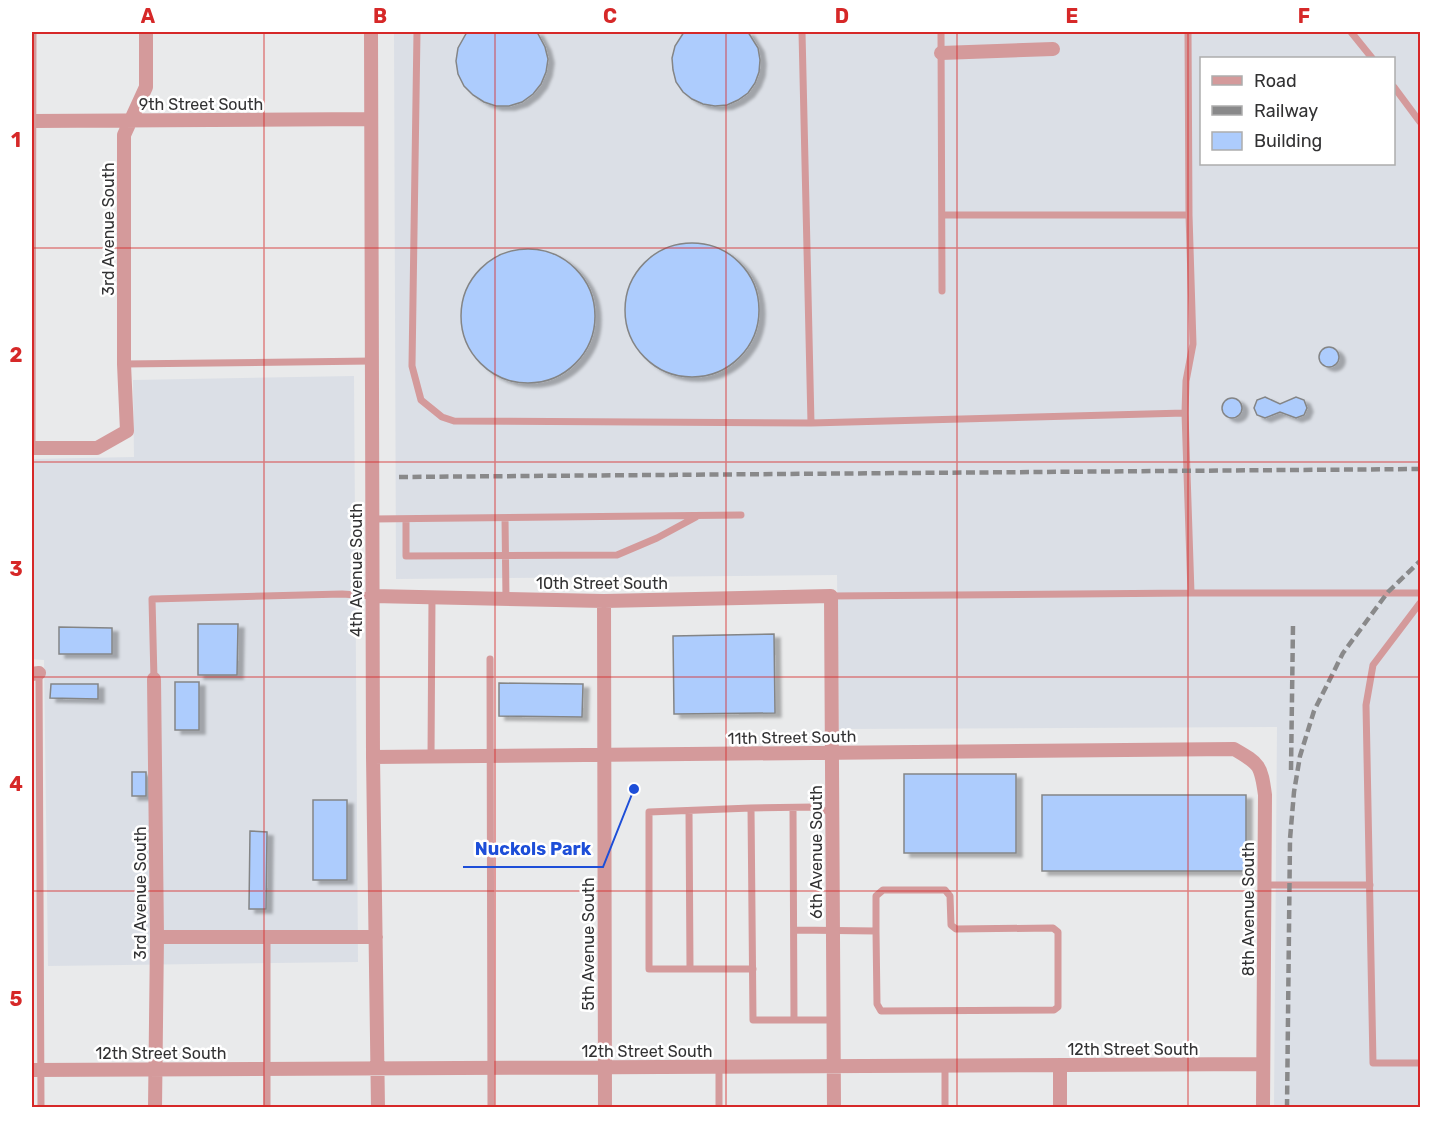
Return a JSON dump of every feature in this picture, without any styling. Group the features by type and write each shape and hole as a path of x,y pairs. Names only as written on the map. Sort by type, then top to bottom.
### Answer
{"street":[{"name":"3rd Avenue South","path":"32,448 96,448 127,431 124,364 124,135 146,87 146,32"},
{"name":"4th Avenue South","path":"371,32 373,757 378,1107"},
{"path":"941,53 1053,49"},
{"name":"9th Street South","path":"32,121 371,119"},
{"name":"10th Street South","path":"373,596 604,601 831,596"},
{"name":"6th Avenue South","path":"831,596 834,1107"},
{"name":"5th Avenue South","path":"604,601 605,1107"},
{"name":"3rd Avenue South","path":"154,679 157,937 155,1107"},
{"name":"11th Street South","path":"373,757 1210,749"},
{"name":"8th Avenue South","path":"1210,749 1234,749 1253,760 1262,771 1265,795 1263,1107"},
{"path":"157,937 376,937"},
{"name":"12th Street South","path":"36,1070 1263,1064"},
{"path":"1060,1065 1060,1107"}],"lane":[{"path":"32,448 33,32"},
{"path":"417,32 412,366 421,400 442,417 454,421 811,423 1185,413"},
{"path":"802,32 811,423"},
{"path":"940,32 942,291"},
{"path":"1188,32 1189,215 1193,344 1185,381 1185,413 1191,593"},
{"path":"1351,32 1371,57"},
{"path":"1395,88 1420,122"},
{"path":"942,215 1189,215"},
{"path":"124,364 372,361"},
{"path":"406,519 406,556 617,555 657,538 699,515"},
{"path":"373,519 741,515"},
{"path":"505,518 506,599"},
{"path":"831,596 1420,593"},
{"path":"154,679 152,599 342,594 373,596"},
{"path":"431,757 432,597"},
{"path":"1420,603 1374,665 1366,705 1374,1063 1420,1063"},
{"path":"490,659 491,1107"},
{"path":"35,674 36,1070 41,1107"},
{"path":"753,969 649,969 649,812 814,807 833,813"},
{"path":"750,808 753,1020 834,1020"},
{"path":"793,808 794,1020"},
{"path":"689,810 690,969"},
{"path":"1264,885 1370,885"},
{"path":"883,890 945,890 950,896 951,925 956,929 1053,928 1058,932 1058,1007 1053,1010 881,1011 877,1004 876,931 876,896 879,891 883,890"},
{"path":"794,930 876,931"},
{"path":"267,937 267,1107"},
{"path":"945,1066 945,1107"},
{"path":"719,1067 719,1107"}],"shaded area":[{"path":"394,32 1420,32 1420,1107 1274,1107 1277,727 839,729 837,575 396,579"},
{"path":"354,376 358,962 48,966 44,660 32,659 32,459 134,457 133,380"}],"building":[{"path":"467,32 537,32 548,59 541,84 533,94 522,102 509,106 496,106 473,95 464,86 458,74 456,61 458,48"},
{"path":"684,32 748,32 758,48 760,60 755,83 748,93 727,105 715,106 703,104 683,92 676,82 672,58 675,46"},
{"path":"692,243 718,248 739,263 754,284 759,310 754,336 739,357 718,372 692,377 666,372 645,357 630,336 625,310 630,284 645,263 666,248"},
{"path":"528,249 554,254 575,269 590,290 595,316 590,342 575,363 554,378 528,383 502,378 481,363 466,342 461,316 466,290 481,269 502,254"},
{"path":"1325,347 1333,347 1339,353 1339,361 1333,367 1325,367 1319,361 1319,353"},
{"path":"1265,397 1280,404 1296,397 1304,400 1307,408 1304,415 1296,418 1280,412 1265,418 1257,415 1254,408 1257,400"},
{"path":"1228,398 1236,398 1242,404 1242,412 1236,418 1228,418 1222,412 1222,404"},
{"path":"198,624 238,624 237,675 198,675"},
{"path":"59,627 112,628 112,654 59,654"},
{"path":"774,634 775,713 674,714 673,636"},
{"path":"175,682 199,682 199,730 175,730"},
{"path":"499,683 583,684 582,717 499,716"},
{"path":"51,684 98,684 98,699 50,698"},
{"path":"132,772 146,772 146,796 132,796"},
{"path":"904,774 1016,774 1016,853 904,853"},
{"path":"1042,795 1246,795 1246,871 1042,871"},
{"path":"313,800 347,800 347,880 313,880"},
{"path":"250,831 267,832 266,909 249,909"}],"railway":[{"path":"399,477 1420,469"},
{"path":"1287,1108 1290,839 1300,756 1314,711 1343,653 1388,592 1420,561"},
{"path":"1291,770 1293,625"}],"place":[{"name":"Nuckols Park","path":"634,789"}]}
